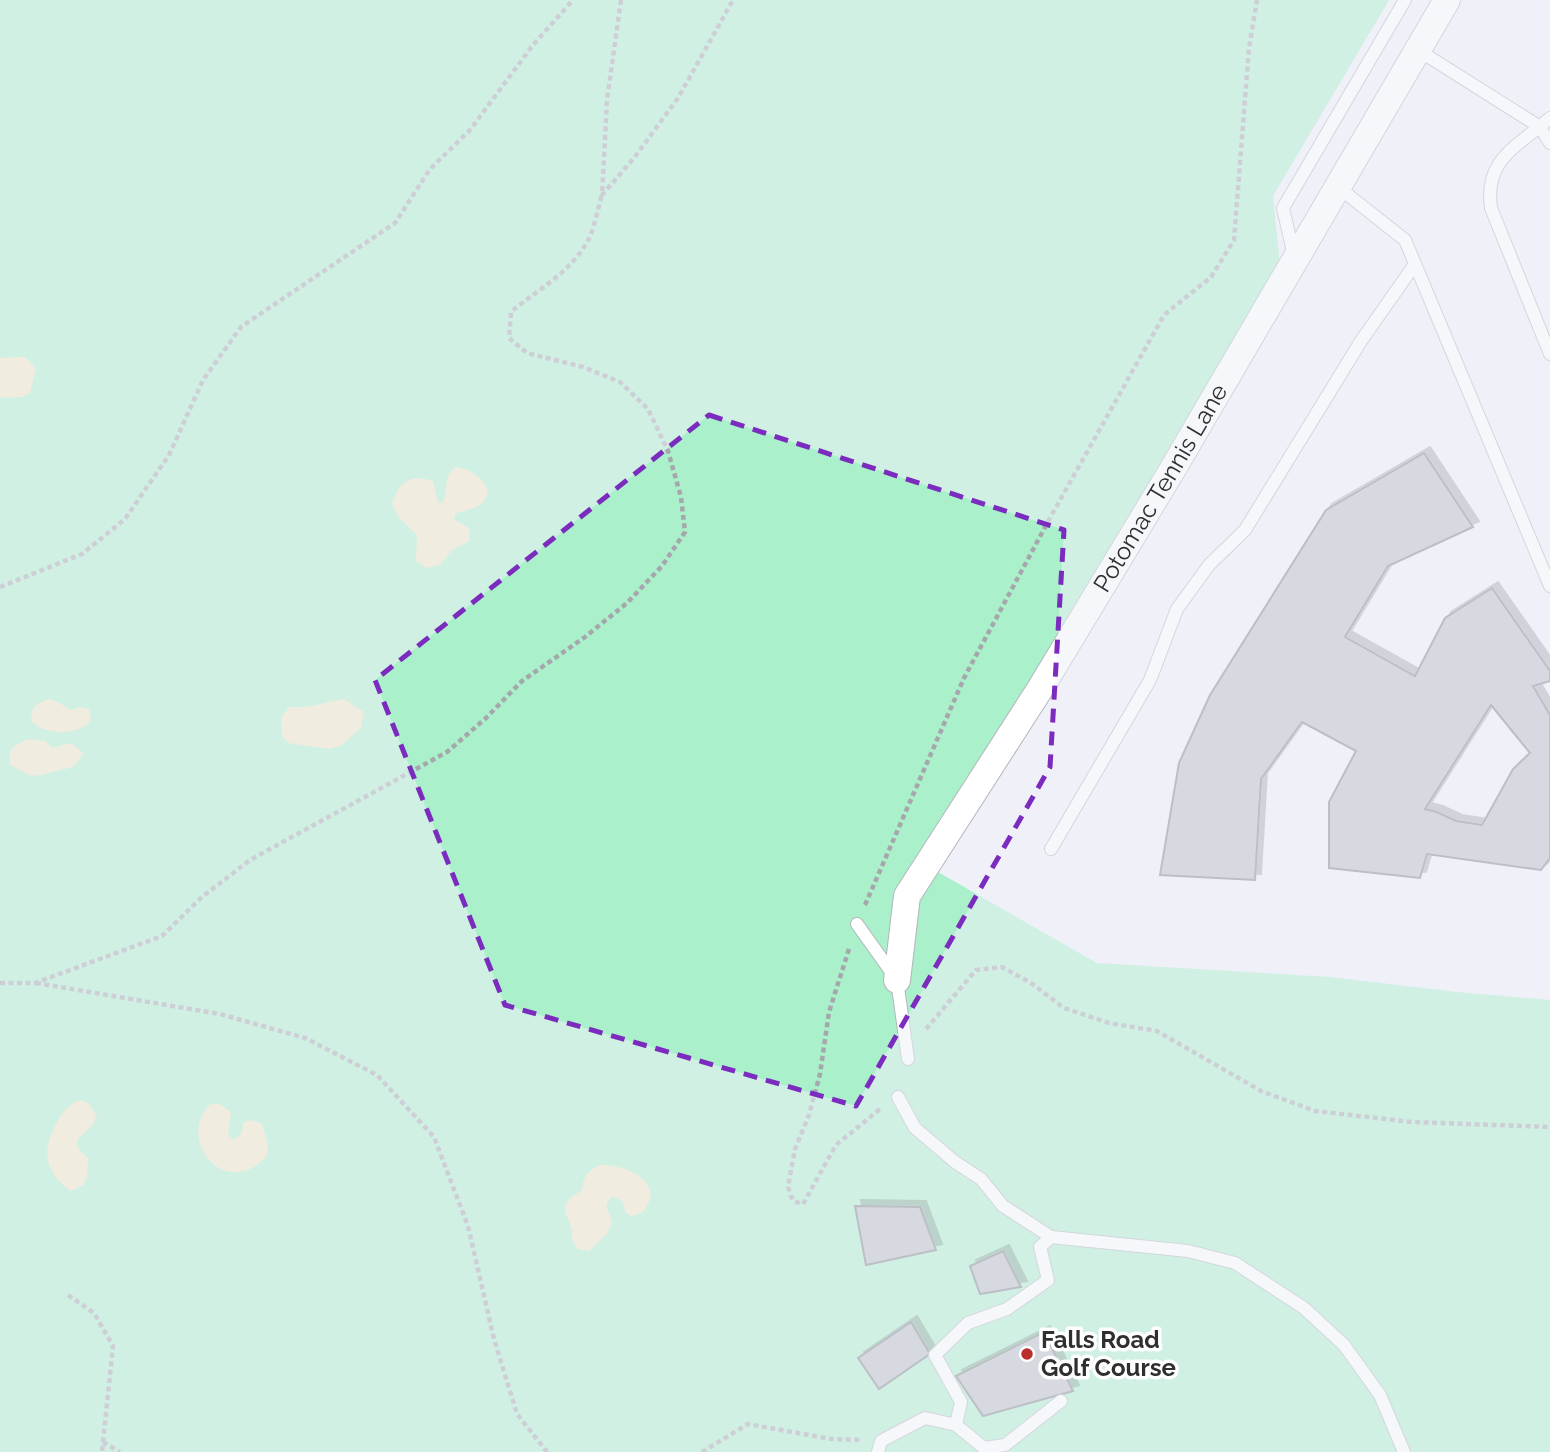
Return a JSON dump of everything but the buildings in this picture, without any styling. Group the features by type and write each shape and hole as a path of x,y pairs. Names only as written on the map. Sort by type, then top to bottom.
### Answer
{"street":[{"name":"Potomac Tennis Lane","path":"897,980 907,896 1040,689 1174,467 1447,0"}],"lane":[{"path":"1295,260 1283,208 1405,0"},
{"path":"1418,50 1545,123 1550,142"},
{"path":"1545,123 1501,159 1492,174 1489,191 1491,208 1550,354"},
{"path":"1338,187 1405,240 1550,586"},
{"path":"1051,849 1150,680 1177,609 1209,565 1245,530 1361,341 1415,264"},
{"path":"857,924 897,980 908,1059"},
{"path":"898,1097 915,1128 955,1162 981,1179 1003,1206 1051,1237 1188,1251 1236,1263 1304,1308 1344,1345 1380,1395 1405,1452"},
{"path":"956,1424 961,1402 935,1355 968,1323 1007,1309 1048,1280 1040,1247 1051,1237"},
{"path":"880,1446 925,1418 956,1424 984,1448 1005,1445 1061,1401"}],"path":[{"path":"0,587 82,554 125,519 169,455 203,380 240,327 395,223 430,169 470,130 533,44 572,0"},
{"path":"35,983 162,936 202,897 250,860 447,752 486,718 522,681 585,637 627,603 662,566 685,532 681,497 668,451 648,409 620,382 583,367 527,353 509,338 511,312 534,292 564,272 588,241 602,195 607,100 621,0"},
{"path":"602,195 634,158 678,98 733,0"},
{"path":"0,983 35,983 220,1014 305,1038 377,1074 434,1137 468,1226 494,1339 517,1414 547,1452"},
{"path":"68,1295 94,1313 113,1346 102,1452"},
{"path":"702,1452 748,1424 880,1446"},
{"path":"103,1442 120,1452"}],"highlighted area":[{"path":"709,415 1064,530 1050,767 856,1106 505,1005 375,680"}],"green space":[{"name":"Falls Road Golf Course","path":"0,0 1389,0 1273,196 1284,305 938,872 1097,963 1330,977 1550,1000 1550,1452 0,1452"}],"sand":[{"path":"25,357 36,368 30,393 23,397 0,398 0,358"},
{"path":"456,467 469,471 486,485 486,498 478,506 455,514 454,519 470,529 469,541 452,550 440,565 427,568 416,561 417,535 399,518 392,504 402,485 418,478 433,481 438,503 443,502 447,478"},
{"path":"49,699 70,710 82,707 89,709 91,720 79,729 71,731 53,731 38,726 32,722 33,710 38,704"},
{"path":"344,699 364,712 361,728 340,746 327,749 288,743 282,736 281,718 289,707 306,707"},
{"path":"27,739 45,741 52,748 71,743 84,754 73,767 31,776 10,765 9,757 12,748"},
{"path":"80,1100 88,1103 97,1116 77,1145 88,1158 87,1177 83,1186 70,1191 51,1170 47,1155 54,1128 67,1108"},
{"path":"218,1103 231,1112 228,1135 234,1140 241,1134 244,1122 252,1120 262,1124 268,1144 267,1156 251,1169 234,1172 224,1170 216,1166 204,1153 198,1134 200,1122 209,1105"},
{"path":"600,1165 621,1168 641,1177 650,1193 649,1202 642,1213 632,1216 626,1213 622,1201 612,1196 606,1205 612,1222 607,1234 589,1251 578,1249 572,1240 572,1229 565,1205 582,1190 587,1174"}],"place":[{"name":"Falls Road Golf Course","path":"1027,1354"}]}
